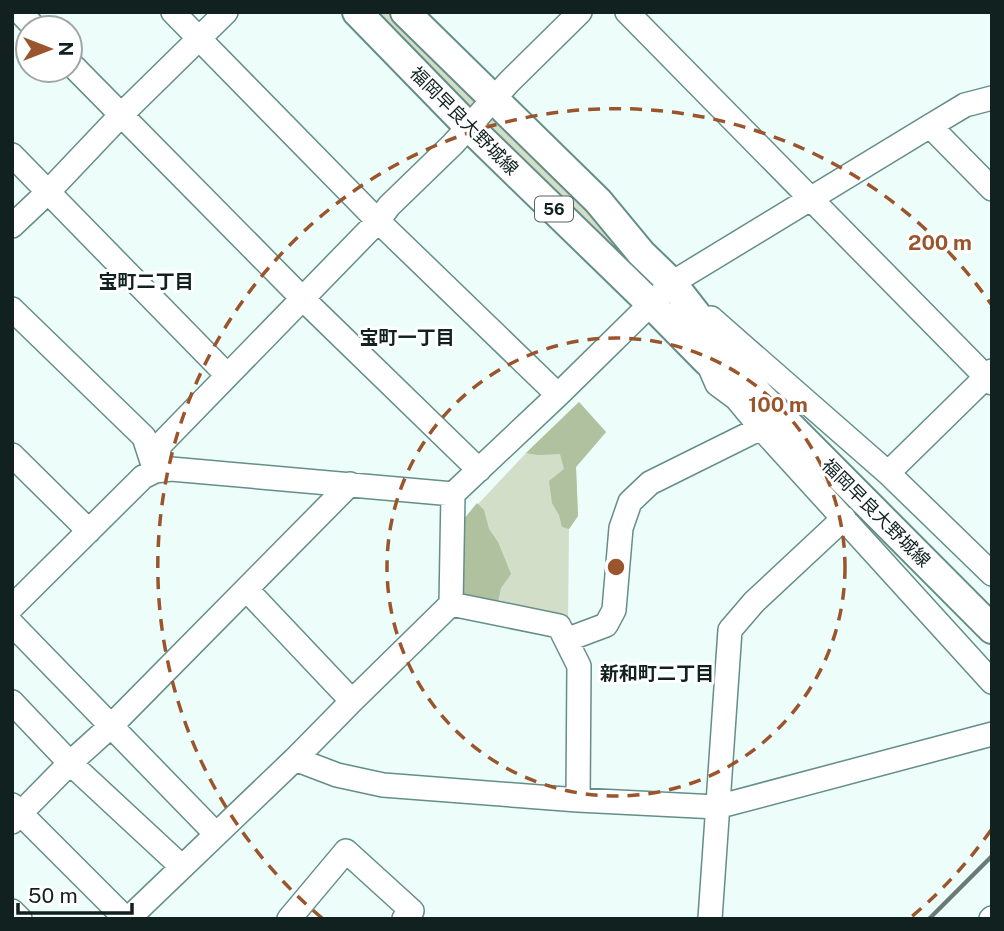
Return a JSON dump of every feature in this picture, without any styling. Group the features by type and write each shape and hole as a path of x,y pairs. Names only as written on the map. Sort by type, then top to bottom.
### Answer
{"main road":[{"name":"福岡早良大野城線","path":"357,12 468,126 707,361 760,396"},
{"name":"福岡早良大野城線","path":"405,12 598,201 641,253 672,283 760,396 992,629"}],"street":[{"path":"173,12 379,221 558,395"},
{"path":"12,226 226,12"},
{"path":"155,471 160,445 580,12"},
{"path":"627,12 810,199 990,377 888,473"},
{"path":"84,77 303,299 479,470"},
{"path":"350,484 112,725 15,813 127,919 295,759 451,604 453,494 650,303 672,283 965,105 992,98"},
{"path":"930,126 992,190"},
{"path":"12,155 227,375"},
{"path":"672,283 888,473 992,575"},
{"path":"12,309 144,437 155,471"},
{"path":"707,361 717,384 736,398 992,682"},
{"path":"566,640 606,625 614,610 621,528 630,502 650,483 761,428"},
{"path":"12,455 89,531"},
{"path":"12,607 143,477 155,471 171,469 453,494"},
{"path":"710,919 730,631 754,602 844,518"},
{"path":"247,590 352,701"},
{"path":"451,604 559,626 579,666 578,800"},
{"path":"12,624 216,834"},
{"path":"12,702 70,763 182,867"},
{"path":"295,759 337,775 383,785 578,800 717,807 992,734"},
{"path":"291,918 346,851 412,916"},
{"path":"12,911 20,919"}],"green space":[{"path":"372,12 392,12 477,99 467,109"},
{"path":"488,110 589,207 639,268 636,272 479,120"},
{"path":"579,402 606,432 576,467 578,516 569,529 568,621 464,599 464,519"},
{"path":"579,402 606,432 576,467 578,516 569,529 562,527 552,503 549,481 564,469 560,454 526,453"},
{"path":"477,503 484,510 489,529 498,542 511,574 501,588 497,606 460,594 463,520"}],"railway":[{"path":"929,919 992,856"}],"district":[{"name":"宝町二丁目","path":"146,281"},
{"name":"宝町一丁目","path":"407,337"},
{"name":"新和町二丁目","path":"657,673"}]}
